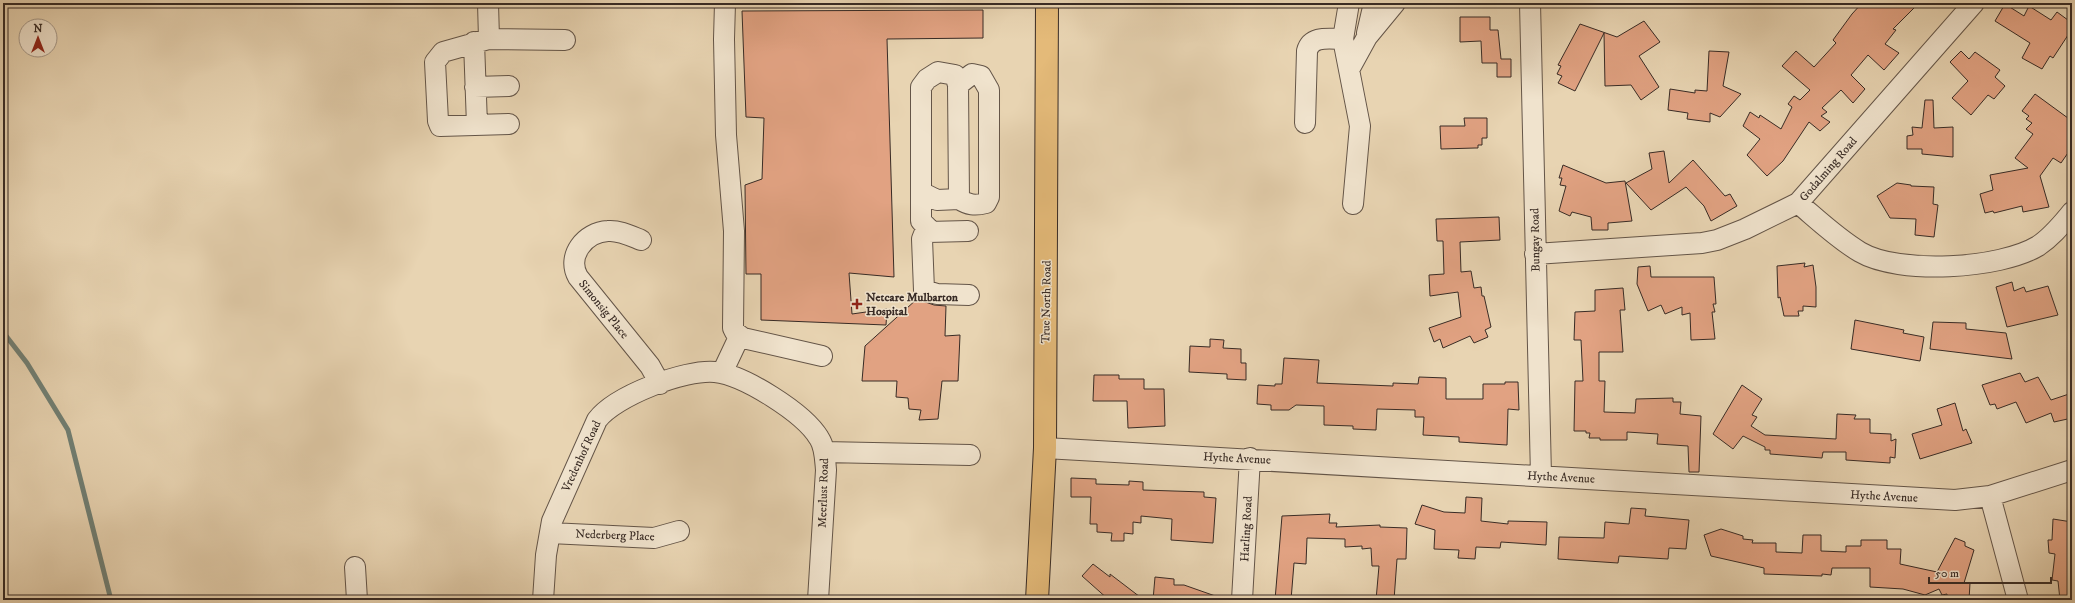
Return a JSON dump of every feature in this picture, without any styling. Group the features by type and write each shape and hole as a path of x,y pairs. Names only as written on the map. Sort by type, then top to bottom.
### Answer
{"main road":[{"name":"True North Road","path":"1037,600 1045,448 1047,3"}],"street":[{"path":"477,125 476,88 481,40 488,3"},
{"path":"725,3 724,39 726,135 734,231 733,328 739,337 822,356"},
{"path":"1349,3 1343,39 1350,68 1360,126 1353,204"},
{"path":"1367,37 1374,3"},
{"path":"1350,68 1367,37 1395,3"},
{"name":"Bungay Road","path":"1530,3 1540,476"},
{"name":"Godalming Road","path":"1535,254 1702,243 1717,240 1746,229 1798,203 1974,3"},
{"path":"1305,123 1308,45 1313,40 1343,39"},
{"path":"509,124 440,126 438,121 435,62 443,52 481,40 565,40"},
{"path":"932,232 921,221 921,88 927,79 938,72 955,75 958,85 959,199"},
{"path":"921,192 937,200 959,199 968,204 977,206 986,203 989,197 989,90 981,76 972,74 958,85"},
{"path":"476,88 509,86"},
{"path":"1798,203 1837,236 1861,252 1889,262 1932,266 1978,264 2025,252 2038,246 2053,234 2072,212"},
{"name":"Simonsig Place","path":"641,240 632,236 609,231 596,233 585,240 578,248 574,259 574,266 578,277 650,366 660,384"},
{"path":"968,231 932,232 926,233 922,236 923,289 926,292 937,294 969,295"},
{"path":"722,373 739,337"},
{"name":"Vredenhof Road","path":"543,600 546,555 550,533 558,506 597,420 608,407 620,400 660,384 699,372 722,373 741,379"},
{"name":"Meerlust Road","path":"741,379 779,402 807,422 819,438 824,452 826,470 818,600"},
{"name":"Hythe Avenue","path":"1045,448 1250,458 1955,500 1990,496 2072,470"},
{"path":"824,452 970,455"},
{"name":"Harling Road","path":"1242,600 1250,458"},
{"path":"1990,496 2018,600"},
{"name":"Nederberg Place","path":"550,533 654,538 679,531"},
{"path":"355,567 357,600"}],"building":[{"path":"1862,3 1919,3 1893,29 1896,30 1885,44 1899,53 1884,70 1868,55 1851,75 1865,89 1853,103 1841,90 1822,108 1827,112 1821,116 1830,122 1820,131 1809,122 1783,161 1767,176 1747,155 1760,139 1743,126 1750,112 1759,118 1760,115 1781,129 1792,107 1788,104 1794,96 1800,100 1810,90 1782,66 1796,51 1814,67 1836,43 1833,40"},
{"path":"2005,4 2024,16 2029,6 2051,20 2057,12 2072,23 2072,29 2053,58 2050,56 2042,69 2022,58 2030,43 1995,21"},
{"path":"983,10 983,38 887,39 894,277 849,273 852,314 887,309 886,325 761,320 761,274 746,274 745,185 762,179 764,118 746,117 742,11"},
{"path":"1460,17 1490,17 1490,30 1498,30 1501,59 1511,59 1511,77 1497,77 1497,63 1482,63 1481,41 1460,42"},
{"path":"1644,21 1660,42 1639,56 1659,87 1641,100 1631,85 1605,86 1604,33 1575,91 1558,83 1562,76 1557,74 1561,66 1558,65 1580,24 1617,37"},
{"path":"1709,51 1729,52 1723,86 1741,94 1720,117 1710,113 1710,122 1687,119 1688,113 1668,110 1670,89 1695,93 1695,90 1707,91"},
{"path":"1961,51 1969,59 1975,52 2000,70 1995,77 2005,86 1994,99 1988,95 1971,115 1952,98 1968,81 1950,62"},
{"path":"2035,94 2072,121 2072,147 2061,163 2053,158 2040,176 2049,207 2023,212 2022,206 1994,213 1993,211 1985,213 1980,194 1993,190 1990,175 2028,168 2015,158 2033,134 2026,129 2032,123 2026,119 2029,116 2022,111"},
{"path":"1925,100 1933,100 1934,128 1953,127 1953,157 1922,154 1922,149 1907,149 1907,136 1913,135 1912,127 1922,128"},
{"path":"1464,118 1487,118 1487,138 1482,138 1482,145 1478,145 1478,148 1441,149 1440,126 1465,126"},
{"path":"1664,151 1669,183 1693,160 1725,196 1730,194 1737,206 1711,221 1704,206 1686,187 1651,210 1626,183 1652,169 1649,153"},
{"path":"1563,165 1606,183 1625,181 1632,221 1608,223 1608,230 1592,230 1591,217 1572,212 1570,216 1559,211 1566,186 1560,185 1562,178 1559,178"},
{"path":"1897,183 1911,186 1934,187 1933,204 1938,205 1934,237 1915,235 1916,219 1890,218 1877,196"},
{"path":"1499,217 1500,240 1460,242 1461,272 1471,271 1474,288 1481,287 1482,296 1484,296 1491,327 1485,330 1488,337 1474,343 1470,336 1443,348 1440,339 1434,342 1429,328 1461,317 1458,292 1430,296 1429,275 1444,274 1443,241 1437,241 1436,219"},
{"path":"1805,263 1804,267 1813,265 1816,287 1816,307 1803,306 1803,311 1798,311 1799,316 1784,316 1780,297 1778,298 1777,266"},
{"path":"1650,266 1651,277 1714,277 1716,304 1713,304 1715,312 1712,312 1715,339 1691,340 1690,313 1682,315 1682,307 1665,314 1661,305 1648,311 1637,284 1638,267"},
{"path":"2012,282 2014,291 2024,287 2026,292 2048,286 2058,315 2007,327 1996,287"},
{"path":"1623,288 1625,310 1620,310 1623,352 1599,352 1599,381 1605,381 1604,412 1635,413 1636,399 1673,398 1673,402 1681,402 1680,414 1701,416 1699,472 1689,472 1688,446 1657,444 1658,434 1627,432 1627,440 1600,440 1600,438 1589,438 1590,433 1586,433 1586,431 1574,431 1575,381 1583,381 1581,340 1574,340 1575,312 1595,311 1595,290"},
{"path":"917,299 934,305 946,306 945,336 960,335 958,381 942,381 938,419 919,420 921,410 909,409 908,398 896,397 897,381 862,381 865,346"},
{"path":"1855,320 1904,330 1903,333 1924,337 1920,361 1851,349"},
{"path":"1933,322 1966,323 1966,329 2006,333 2012,359 1930,349"},
{"path":"1210,339 1224,340 1223,348 1241,349 1241,363 1246,363 1246,380 1227,379 1227,374 1189,372 1190,346 1210,347"},
{"path":"1284,358 1319,360 1317,383 1393,386 1393,383 1418,384 1419,377 1446,378 1446,399 1483,399 1483,384 1505,384 1505,382 1518,382 1519,410 1508,409 1507,445 1459,442 1459,437 1423,435 1424,417 1415,417 1415,410 1377,409 1376,430 1353,429 1353,426 1324,425 1324,406 1296,405 1289,410 1271,410 1271,405 1257,404 1258,385 1275,386 1275,384 1282,384"},
{"path":"2020,373 2025,382 2038,377 2051,400 2072,393 2072,418 2054,422 2051,413 2026,423 2016,402 1997,409 1995,404 1990,405 1982,385"},
{"path":"1094,375 1119,375 1119,379 1144,379 1144,389 1164,389 1165,426 1128,428 1127,401 1093,401"},
{"path":"1742,385 1762,399 1752,415 1757,417 1751,426 1765,435 1836,439 1837,414 1856,415 1854,419 1870,419 1870,433 1891,434 1891,441 1896,439 1895,458 1890,457 1890,463 1846,460 1846,452 1823,452 1822,458 1770,454 1770,450 1765,450 1765,447 1743,436 1733,449 1713,434"},
{"path":"1955,403 1963,431 1966,429 1972,443 1920,459 1912,434 1942,425 1937,409"},
{"path":"1071,478 1096,479 1096,484 1129,485 1129,481 1143,482 1143,490 1204,492 1204,497 1216,498 1213,543 1171,540 1172,519 1141,516 1141,523 1133,522 1133,534 1124,533 1124,541 1111,541 1112,533 1097,532 1097,524 1090,524 1091,497 1071,497"},
{"path":"1466,497 1482,498 1481,521 1508,524 1508,521 1547,522 1546,545 1501,542 1500,548 1476,547 1475,559 1458,558 1459,550 1434,549 1435,530 1415,524 1422,505 1444,512 1465,513"},
{"path":"1631,508 1646,509 1645,516 1689,520 1686,549 1669,548 1668,559 1619,556 1618,563 1558,559 1559,537 1604,538 1605,522 1629,524"},
{"path":"1330,514 1329,523 1337,523 1336,527 1380,525 1380,527 1407,528 1406,559 1397,559 1394,600 1376,600 1379,566 1372,566 1371,548 1362,549 1362,546 1345,547 1345,539 1307,538 1306,564 1294,563 1291,600 1275,600 1282,516"},
{"path":"2053,519 2072,522 2072,600 2060,600 2058,581 2052,580 2055,554 2049,553 2048,540 2052,540"},
{"path":"1721,529 1743,536 1743,539 1753,540 1752,543 1776,543 1776,552 1802,553 1803,535 1821,535 1821,551 1846,552 1846,546 1861,546 1861,540 1887,540 1887,549 1901,549 1900,564 1937,572 1955,538 1965,542 1965,546 1974,550 1964,583 1970,583 1969,600 1947,600 1947,594 1942,595 1939,589 1925,595 1903,589 1870,587 1870,568 1832,568 1831,575 1822,574 1822,576 1764,574 1764,568 1711,556 1704,535"},
{"path":"1093,564 1110,577 1110,574 1144,600 1109,600 1082,576"},
{"path":"1155,577 1174,579 1174,585 1184,585 1221,598 1221,600 1153,600"}],"waterway":[{"path":"3,332 27,363 68,430 111,600"}],"place":[{"name":"Netcare Mulbarton Hospital","path":"857,304"}]}
